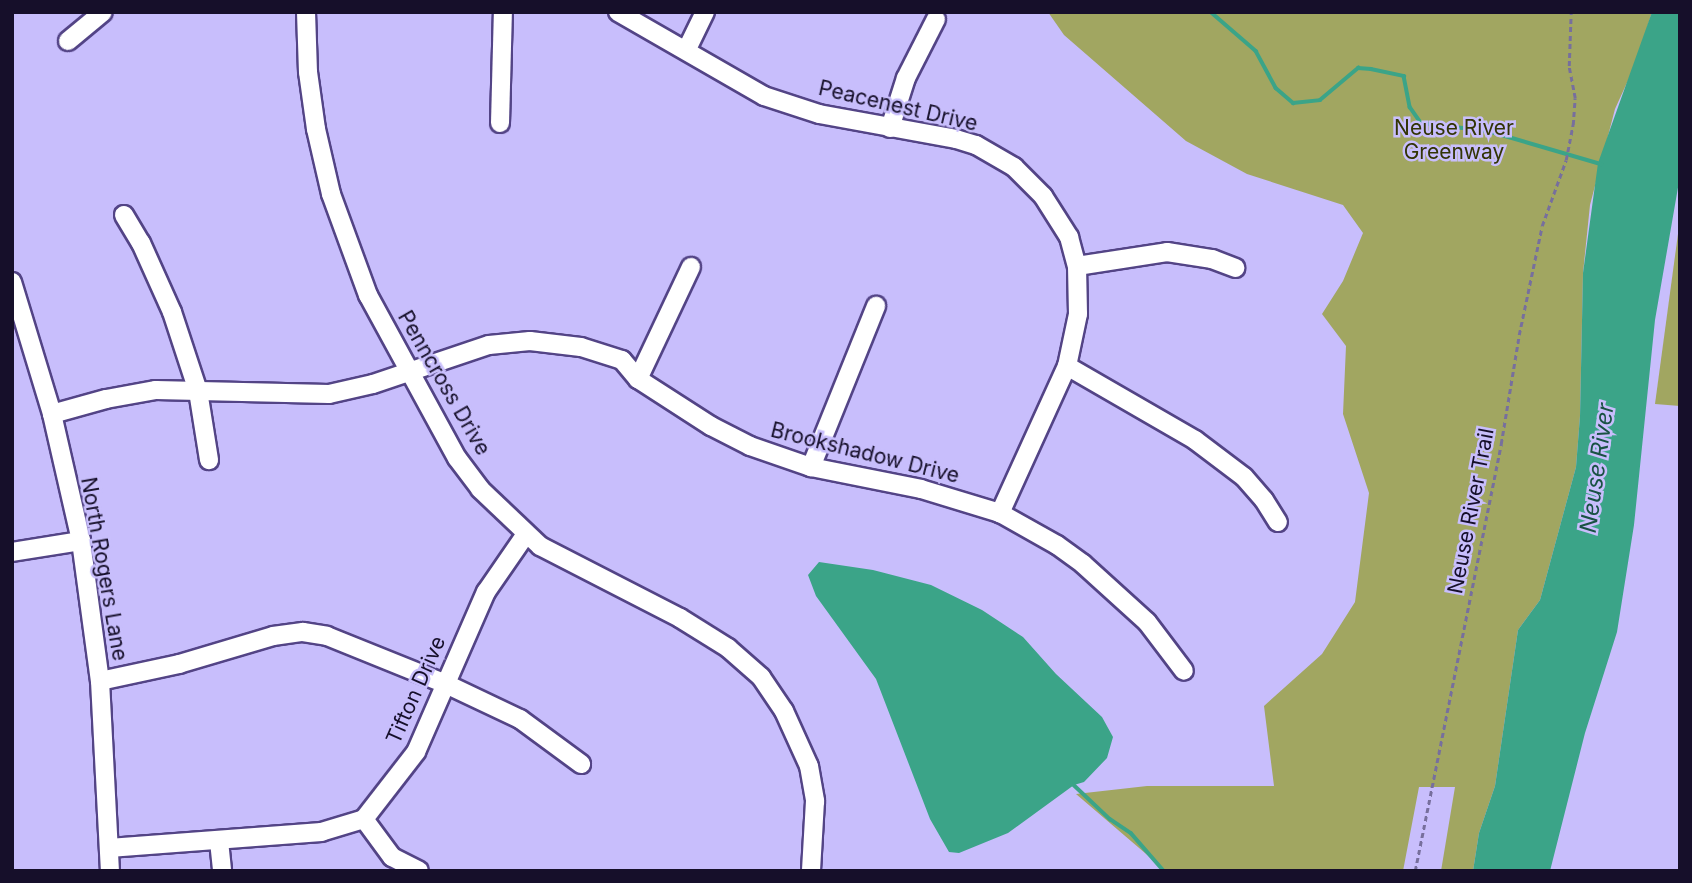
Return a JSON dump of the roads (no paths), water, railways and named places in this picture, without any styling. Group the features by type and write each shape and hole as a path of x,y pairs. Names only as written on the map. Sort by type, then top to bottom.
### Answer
{"street":[{"path":"68,41 103,12"},
{"name":"Penncross Drive","path":"306,12 308,72 316,129 331,194 368,295 457,458 480,489 526,534 559,558 680,618 728,648 761,677 784,711 809,765 815,801 811,871"},
{"path":"500,123 503,12"},
{"name":"Peacenest Drive","path":"618,12 764,96 819,114 956,139 996,155 1014,167 1055,212 1069,237 1077,267 1078,314 1067,366 1000,513"},
{"path":"687,50 705,12"},
{"path":"890,128 906,78 936,19"},
{"path":"124,215 141,243 172,312 198,391 209,460"},
{"path":"1077,267 1167,252 1212,259 1235,268"},
{"path":"638,379 691,267"},
{"name":"North Rogers Lane","path":"12,282 52,414 81,541 100,681 110,871"},
{"path":"811,467 876,306"},
{"name":"Brookshadow Drive","path":"52,414 106,399 156,390 329,394 410,372 489,345 530,341 580,346 622,360 638,379 712,426 750,446 811,467 921,489 1000,513 1057,545 1083,564 1147,622 1184,671"},
{"path":"1067,366 1195,440 1244,477 1278,522"},
{"name":"Tifton Drive","path":"363,819 416,752 486,592 526,534"},
{"path":"12,552 81,541"},
{"path":"100,681 179,664 273,636 303,632 352,645 446,684 520,719 581,764"},
{"path":"109,848 321,832 363,819 392,857 419,871"},
{"path":"219,841 222,871"}],"water":[{"name":"Neuse River","path":"1652,12 1680,12 1680,176 1655,320 1634,525 1617,632 1585,733 1550,871 1473,871 1479,833 1495,786 1518,630 1540,600 1576,467 1580,416 1583,273 1598,163"},
{"path":"819,562 873,570 931,585 982,610 1023,637 1056,674 1102,717 1113,737 1107,758 1084,782 1074,785 1008,833 959,853 949,852 930,819 876,679 816,596 808,575"}],"waterway":[{"path":"1211,12 1256,51 1276,88 1293,103 1320,100 1358,68 1371,69 1404,76 1410,107 1421,123 1488,131 1601,164"},
{"path":"1074,785 1110,819 1131,833 1164,871"}],"park label":[{"name":"Neuse River Greenway","path":"1454,140"}]}
